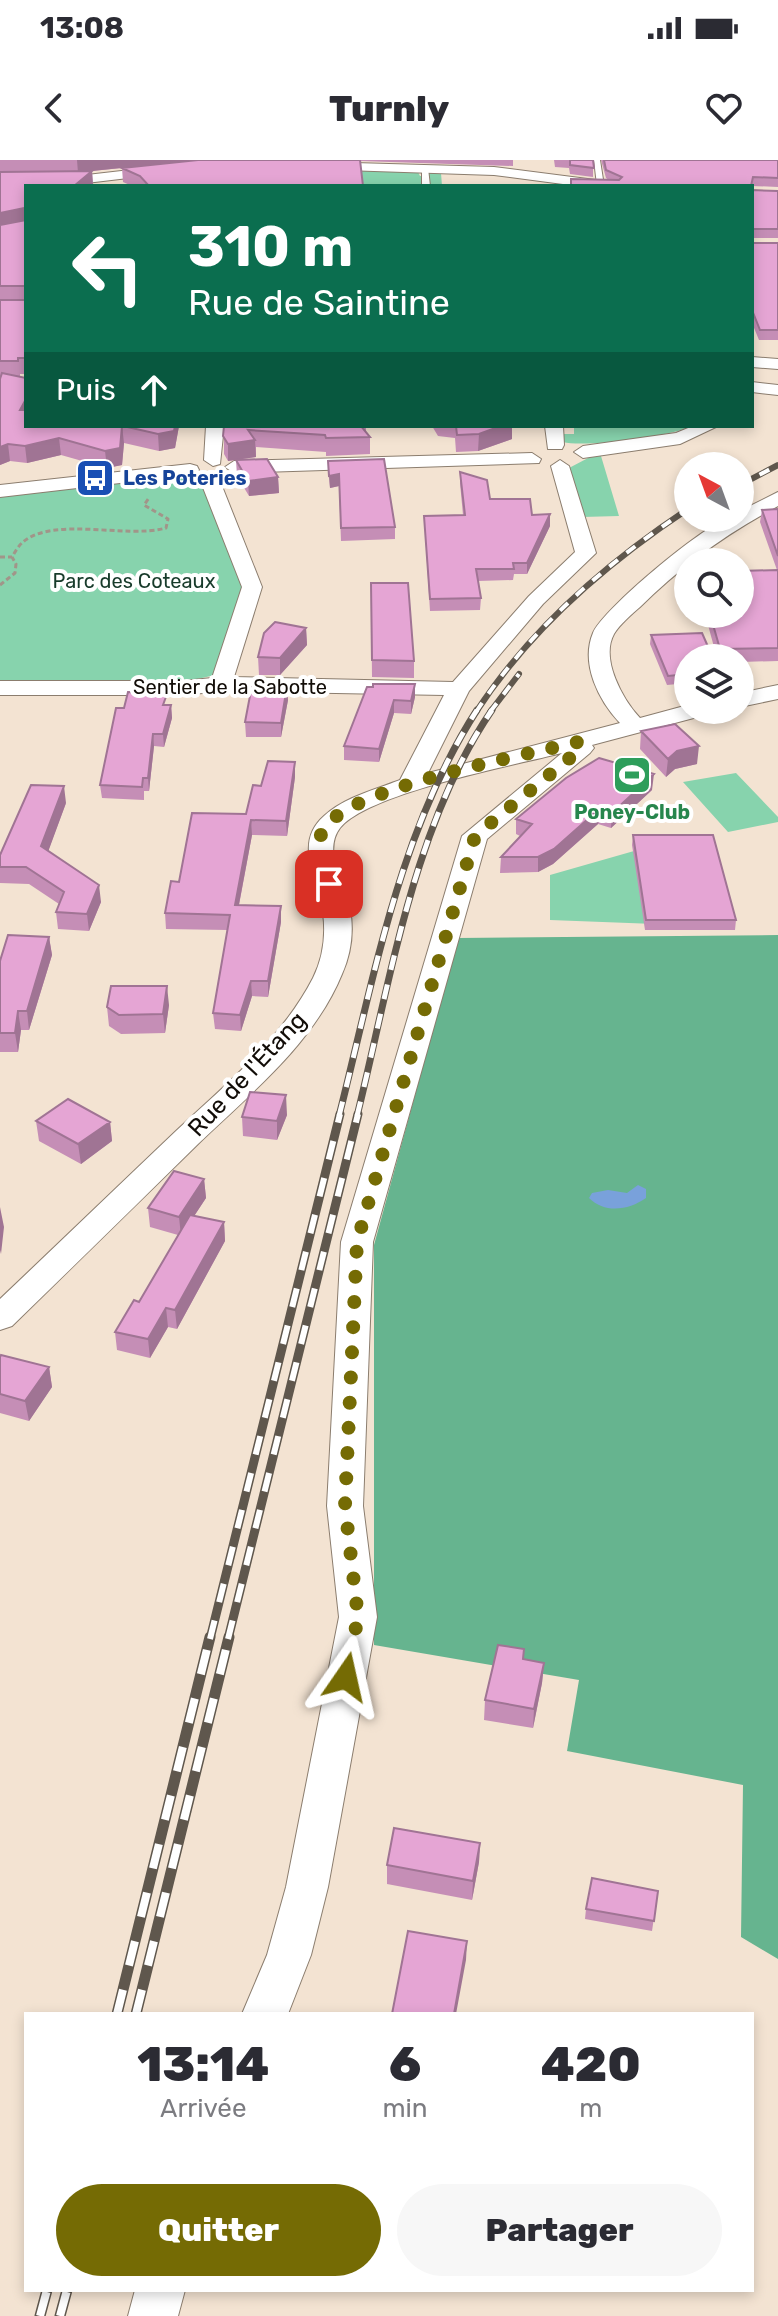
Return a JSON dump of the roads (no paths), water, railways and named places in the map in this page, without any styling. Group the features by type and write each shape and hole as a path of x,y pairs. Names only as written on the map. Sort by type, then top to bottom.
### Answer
{"street":[{"path":"0,179 78,180 178,166 112,161"},
{"path":"306,165 425,168 493,165 517,180 588,184"},
{"path":"754,362 778,364"},
{"path":"754,387 778,390"},
{"path":"215,428 210,480 252,587 221,684"},
{"path":"556,446 581,462 585,459 583,452 680,438 704,428"},
{"path":"0,491 190,470 194,475 212,469 226,475 234,467 532,459 543,464 556,446"},
{"path":"410,785 459,689 536,600 586,553 556,446"},
{"path":"635,726 611,698 602,662 601,639 604,632 669,569 748,514 778,498"},
{"name":"Sentier de la Sabotte","path":"0,688 184,688 221,684 459,689"},
{"path":"754,697 778,692"},
{"name":"Rue de l'Étang","path":"0,1318 241,1085 310,1007 330,971 337,938 335,906 320,850 324,828 348,808 410,785 674,716"},
{"path":"266,2012 289,1955 307,1887 358,1617 345,1506 357,1242 475,836 582,748 578,742"},
{"path":"153,2316 159,2292"}],"lane":[{"path":"597,160 606,184"},
{"path":"425,168 426,184"}],"water":[{"path":"638,1185 646,1189 646,1198 625,1207 602,1206 589,1198 592,1193 608,1190 627,1193"}],"railway":[{"path":"754,478 778,465"},
{"path":"476,712 520,653 571,600 627,552 674,518"},
{"path":"490,712 519,674"},
{"path":"339,1116 377,959 408,855 427,805 477,710"},
{"path":"357,1116 393,959 423,854 442,803 465,755 492,710"},
{"path":"210,1639 340,1114"},
{"path":"228,1639 358,1114"},
{"path":"117,2012 210,1637"},
{"path":"136,2012 229,1637"},
{"path":"40,2316 46,2292"},
{"path":"60,2316 66,2292"}],"place":[{"name":"Les Poteries","path":"95,478"},
{"name":"Poney-Club","path":"632,775"}],"park label":[{"name":"Parc des Coteaux","path":"134,581"}]}
